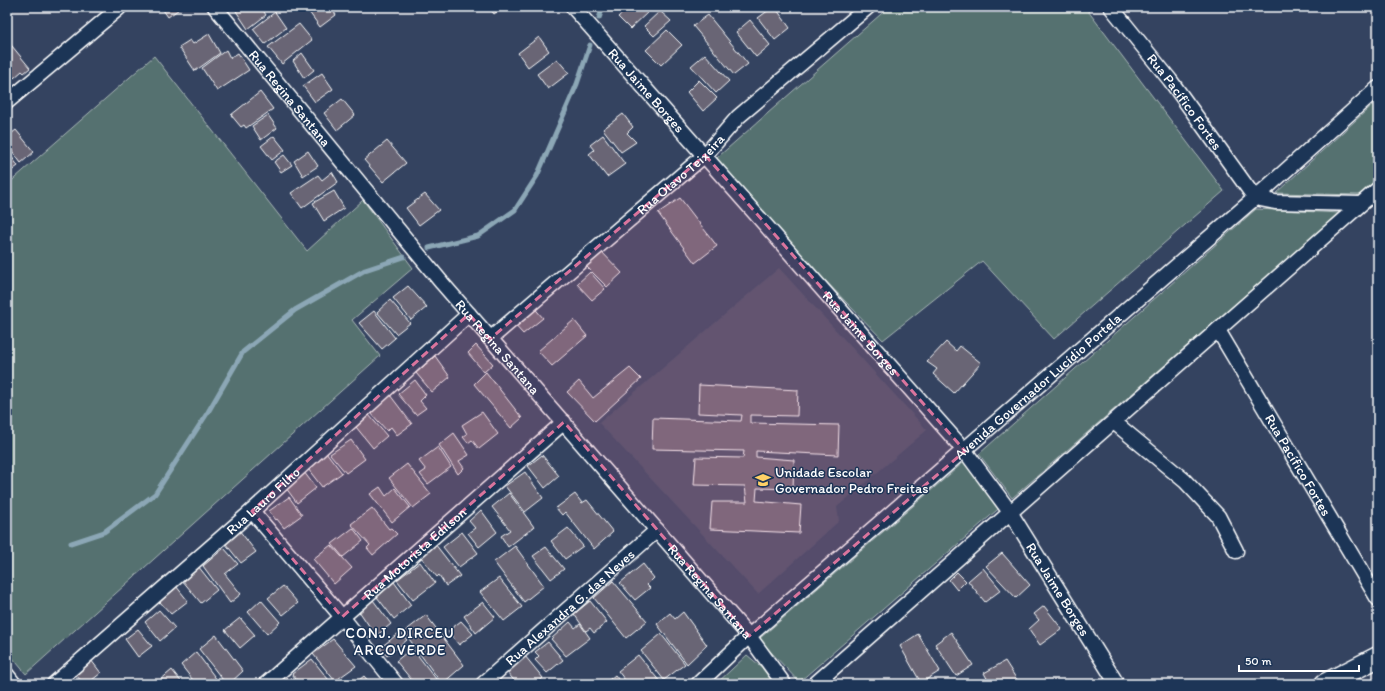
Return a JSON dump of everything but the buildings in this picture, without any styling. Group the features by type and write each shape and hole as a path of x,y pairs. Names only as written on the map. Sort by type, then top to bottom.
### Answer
{"street":[{"name":"Rua Regina Santana","path":"215,7 490,339 564,422 749,636 784,684"},
{"name":"Rua Jaime Borges","path":"573,7 965,451 1010,512 1117,684"},
{"name":"Rua Olavo Teixeira","path":"490,339 705,155 738,117 868,7"},
{"name":"Rua Pacífico Fortes","path":"1111,7 1170,80 1255,198"},
{"path":"7,102 119,8"},
{"name":"Avenida Governador Lucídio Portela","path":"698,684 749,636 965,451 1255,198 1378,88"},
{"path":"815,684 1378,189"},
{"path":"1255,198 1275,202 1360,204"},
{"name":"Rua Lauro Filho","path":"54,684 252,511 469,314"},
{"name":"Rua Pacífico Fortes","path":"1218,330 1378,599"},
{"name":"Rua Motorista Edilson","path":"266,684 564,422"},
{"path":"1114,422 1185,481 1218,516 1236,551"},
{"path":"252,511 342,617 396,684"},
{"name":"Rua Alexandra G. das Neves","path":"483,684 657,530"},
{"path":"1325,684 1378,657"},
{"path":"7,675 14,684"}],"highlighted area":[{"path":"705,155 965,451 749,636 564,422 342,617 252,511 469,314 490,339"}],"shaded area":[{"path":"779,268 927,430 837,507 839,521 758,594 599,423"}],"green space":[{"path":"889,7 1085,7 1224,191 1054,339 982,261 883,340 711,163"},
{"path":"154,56 307,251 363,200 413,268 352,320 380,356 26,674 7,651 7,185"},
{"path":"1378,100 1378,179 1360,195 1276,193"},
{"path":"1256,209 1340,213 1012,498 979,454"},
{"path":"964,462 1004,504 799,682 759,639"},
{"path":"747,655 782,684 716,684"}],"waterway":[{"path":"599,18 603,7"},
{"path":"429,248 478,236 515,210 537,176 577,84 590,45"},
{"path":"71,543 104,532 155,494 208,412 243,352 295,310 365,270 404,257"}],"place":[{"name":"Unidade Escolar Governador Pedro Freitas","path":"763,480"}],"district":[{"name":"CONJ. DIRCEU ARCOVERDE","path":"400,642"}]}
